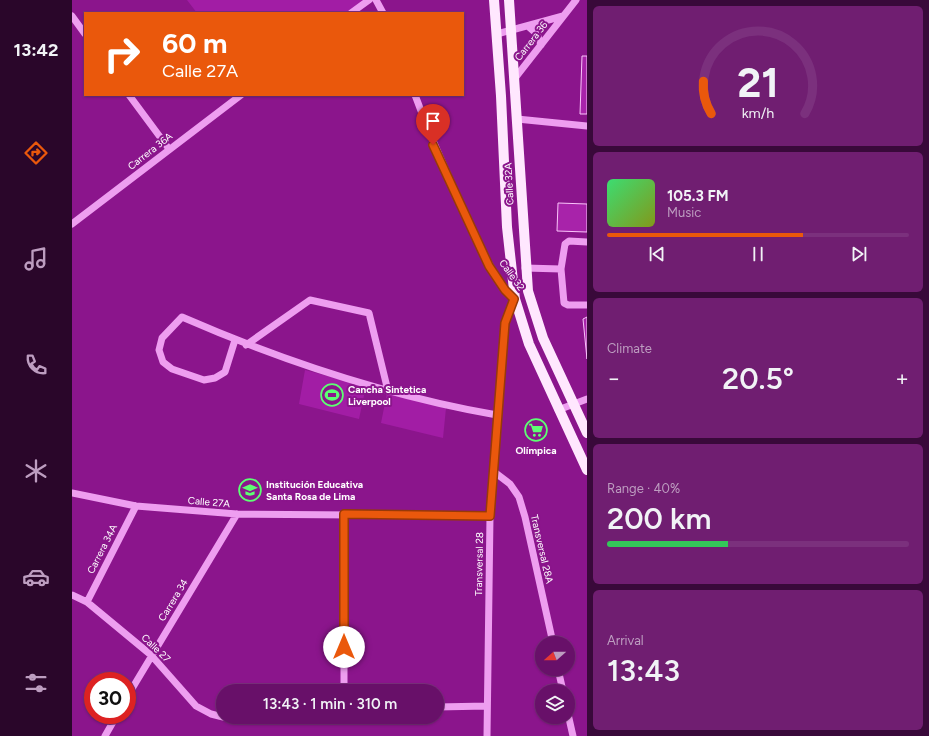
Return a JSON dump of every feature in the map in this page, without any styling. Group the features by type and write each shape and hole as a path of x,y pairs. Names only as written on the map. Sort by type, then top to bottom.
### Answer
{"main road":[{"name":"Calle 32A","path":"494,0 507,227 514,299"},
{"name":"Calle 32A","path":"509,0 515,78 525,268 532,307 554,363"},
{"path":"523,227 519,249 519,283 514,299 528,314 542,345 554,363 587,433"},
{"name":"Calle 32","path":"514,299 529,344 558,410 587,470"}],"street":[{"path":"352,12 369,0"},
{"path":"376,0 382,12"},
{"name":"Carrera 36","path":"515,78 576,0"},
{"path":"72,16 84,33"},
{"name":"Carrera 36","path":"496,34 529,27 563,16"},
{"path":"529,27 538,34 541,45"},
{"path":"130,96 168,149"},
{"name":"Carrera 36A","path":"72,224 168,149 240,96"},
{"name":"Calle 32","path":"415,96 433,145 489,266 505,290 514,299"},
{"path":"517,119 587,126"},
{"path":"587,242 569,241 565,244 561,269 564,303 568,305 587,305"},
{"path":"525,268 561,269"},
{"name":"Transversal 28","path":"487,736 490,516 505,323 514,299"},
{"path":"246,345 310,300 369,313 388,391"},
{"path":"235,340 225,372 216,378 204,380 172,369 163,362 159,350 162,338 182,317 235,340 246,345 388,391 458,408 497,415"},
{"path":"558,410 573,403 587,399"},
{"name":"Transversal 28A","path":"493,471 510,484 519,497 526,517 552,636"},
{"name":"Calle 27A","path":"72,494 136,506 237,514 490,516"},
{"name":"Carrera 34A","path":"87,602 136,506"},
{"name":"Carrera 34","path":"136,682 237,514"},
{"path":"344,514 344,684"},
{"name":"Calle 27","path":"72,595 87,602 151,655 196,706 216,715"},
{"path":"444,708 487,706"},
{"path":"105,736 112,724"},
{"path":"570,724 573,736"}],"shaded area":[{"path":"187,0 369,0 352,12 196,12"},
{"name":"Cancha Sintetica Liverpool","path":"305,370 366,386 359,419 299,404"},
{"name":"Cancha Sintetica Liverpool","path":"387,393 446,408 443,438 381,423"}],"building":[{"path":"582,56 587,56 587,114 580,114"},
{"path":"558,203 587,204 587,232 557,231"},
{"path":"587,317 587,359 583,319"}],"place":[{"name":"Cancha Sintetica Liverpool","path":"332,395"},
{"name":"Olímpica","path":"536,430"},
{"name":"Institución Educativa Santa Rosa de Lima","path":"250,490"}],"route":[{"path":"344,647 344,514 490,516 505,323 514,299 497,280 489,266 433,145"}]}
